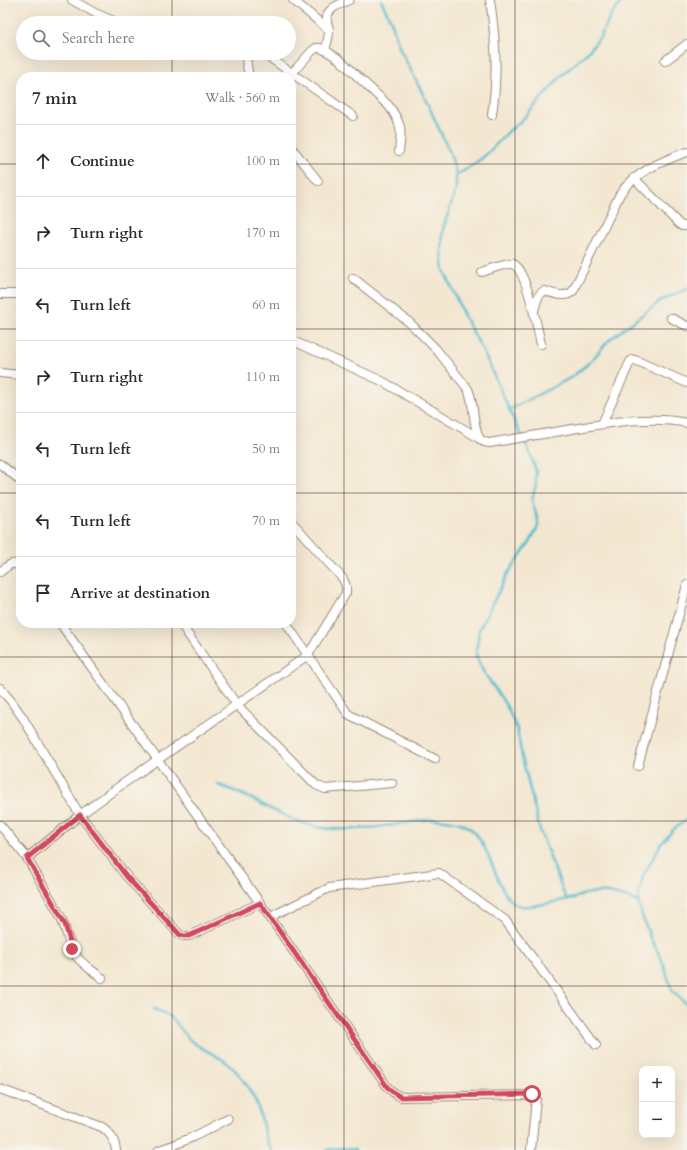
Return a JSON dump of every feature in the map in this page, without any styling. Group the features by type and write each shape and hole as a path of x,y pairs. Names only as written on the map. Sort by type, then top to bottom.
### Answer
{"street":[{"path":"72,0 82,7 102,16"},
{"path":"293,0 329,30"},
{"path":"325,50 329,30 327,16 329,11 349,0"},
{"path":"490,0 495,59 495,83 492,115"},
{"path":"665,61 687,44"},
{"path":"293,72 316,48 325,50 339,59 389,106 399,121 401,127 399,151"},
{"path":"246,60 248,72"},
{"path":"273,60 291,72"},
{"path":"296,76 353,116"},
{"path":"534,311 541,292 544,291 566,295 573,291 625,186 647,170 687,152"},
{"path":"296,153 318,181"},
{"path":"634,178 678,224 687,226"},
{"path":"482,272 510,264 516,266 522,275 534,311 541,344"},
{"path":"353,278 410,323 436,349 468,389 471,395 476,431 479,438"},
{"path":"0,294 16,294"},
{"path":"671,318 687,326"},
{"path":"296,342 382,381 484,442 490,443 602,424 641,420 658,419 687,423"},
{"path":"602,424 632,360 687,383"},
{"path":"0,373 16,375"},
{"path":"0,464 16,477"},
{"path":"27,858 80,815 308,655 346,593 346,586 343,579 296,527"},
{"path":"0,572 12,564 16,564"},
{"path":"638,766 687,585"},
{"path":"64,628 270,917 388,1088 401,1097 532,1094 536,1099 531,1150"},
{"path":"183,628 237,705 320,788 325,790 392,783"},
{"path":"289,628 348,714 435,759"},
{"path":"0,688 23,718 80,815 127,877 180,935 189,936 260,903"},
{"path":"0,825 27,858 60,915 65,924 74,954 102,978"},
{"path":"270,917 329,888 439,872 505,920 596,1045"},
{"path":"0,1089 102,1127 112,1136 116,1150"},
{"path":"159,1150 190,1138 228,1119"}],"waterway":[{"path":"381,0 391,21 400,49 425,98 450,153 456,173 456,189 443,229 442,254 444,270 465,318 483,351 529,451 536,471 536,485 532,499 538,520 538,527 530,542 508,573 479,630 476,656 483,671 508,709 517,729 522,757 540,831 566,899"},
{"path":"457,175 489,152 523,119 562,75 588,52 600,37 611,15 623,0"},
{"path":"509,410 572,377 591,361 609,340 662,300 687,289"},
{"path":"218,785 231,789 295,820 322,828 361,829 434,819 454,821 463,824 473,831 481,841 505,893 512,902 521,906 540,905 575,898 590,893 606,893 638,902"},
{"path":"687,819 673,830 661,844 643,876 638,897 639,906 646,927 662,960 671,987 687,1005"},
{"path":"154,1009 168,1015 175,1021 191,1041 226,1062 240,1076 258,1106 266,1138 271,1150"},
{"path":"327,1150 341,1148 355,1150"}],"route":[{"path":"72,949 65,924 27,858 80,815 127,877 180,935 189,936 260,903 388,1088 394,1093 401,1097 532,1094"}]}
